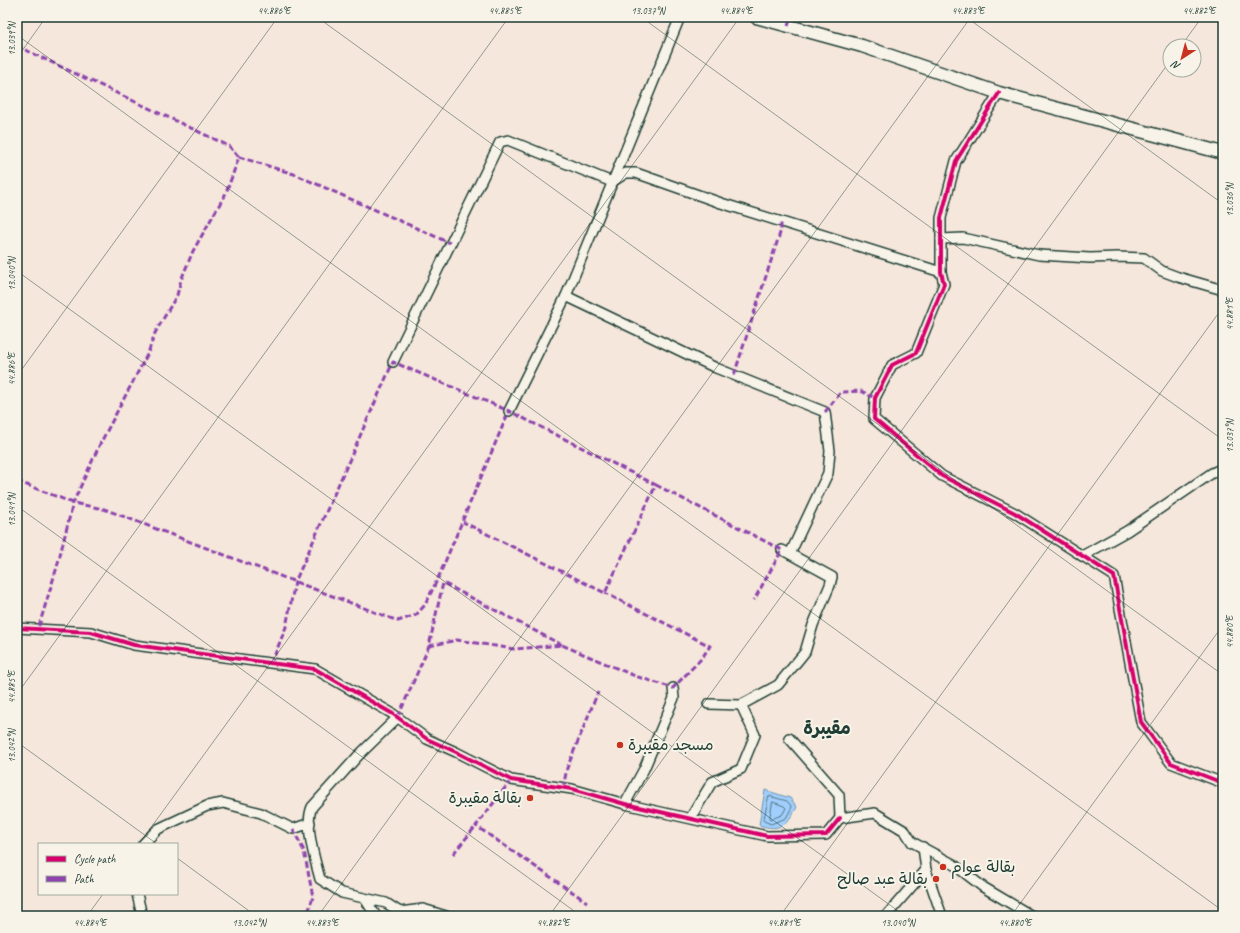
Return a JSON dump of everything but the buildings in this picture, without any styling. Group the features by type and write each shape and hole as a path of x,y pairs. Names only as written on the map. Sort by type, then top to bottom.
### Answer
{"street":[{"path":"509,411 566,296 680,17"},
{"path":"756,17 862,46 999,93 1223,153"},
{"path":"999,93 956,161 941,218 941,272 944,284 916,353 892,365 875,398 874,420 942,476 1015,513 1114,576 1142,722 1172,763 1223,783"},
{"path":"393,362 500,142 508,140 612,182"},
{"path":"612,182 626,173 636,173 721,203 941,272"},
{"path":"941,239 963,238 1039,255 1144,258 1162,271 1223,290"},
{"path":"566,296 716,368 825,412 830,451 828,473 786,552 828,575 832,580 813,625 805,652 778,685 741,705 708,704"},
{"path":"1082,556 1128,531 1212,473 1223,468"},
{"path":"17,628 91,632 134,645 315,669 398,717 427,739 511,780 572,789 625,804 767,836 826,835 840,818 839,795 789,738"},
{"path":"625,804 644,769 674,698 673,688"},
{"path":"691,818 712,782 741,769 755,735 741,705"},
{"path":"398,717 358,756 312,807 309,814 312,849 320,879 342,893 386,903 400,912 423,909 446,916"},
{"path":"144,843 158,829 207,806 223,803 261,813 293,829 310,823"},
{"path":"840,818 875,813 905,830 912,842 953,864 983,888 1032,916"},
{"path":"923,847 926,870 942,916"},
{"path":"886,916 926,870"},
{"path":"137,895 142,916"},
{"path":"365,899 376,916"}],"water":[{"path":"765,790 790,798 797,807 790,818 778,827 772,828 759,825"}],"marked path":[{"path":"788,26 791,17"},
{"path":"17,46 229,146 239,157 226,193 193,251 181,280 177,295 155,333 148,353 100,444 73,503 57,567 38,629"},
{"path":"239,157 294,174 450,243"},
{"path":"734,375 781,230 781,222"},
{"path":"271,664 286,627 295,582 393,362 509,411 656,485 605,593 463,522"},
{"path":"825,412 841,392 861,391 875,398"},
{"path":"17,481 73,503 104,509 398,621 416,615 425,605 439,576 509,411"},
{"path":"656,485 782,550 754,600"},
{"path":"398,717 429,646 443,583 562,645"},
{"path":"429,646 457,640 514,649 562,645 635,676 673,688 702,658 710,646 605,593"},
{"path":"563,788 567,768 598,692"},
{"path":"511,780 476,826 587,902"},
{"path":"453,854 476,826"},
{"path":"293,829 304,851 313,897 307,916"}],"cycle path":[{"path":"999,93 956,161 941,218 941,272 944,284 916,353 892,365 875,398 874,419 942,476 1015,513 1114,576 1141,722 1171,763 1223,783"},
{"path":"17,628 91,632 134,645 315,669 393,714 427,739 511,780 572,789 625,804 767,836 826,835 840,818"}],"place":[{"name":"مسجد مقيبرة","path":"620,745"},
{"name":"بقالة مقيبرة","path":"530,798"},
{"name":"بقالة عوام","path":"943,867"},
{"name":"بقالة عبد صالح","path":"936,879"}],"district":[{"name":"مقيبرة","path":"827,728"}]}
